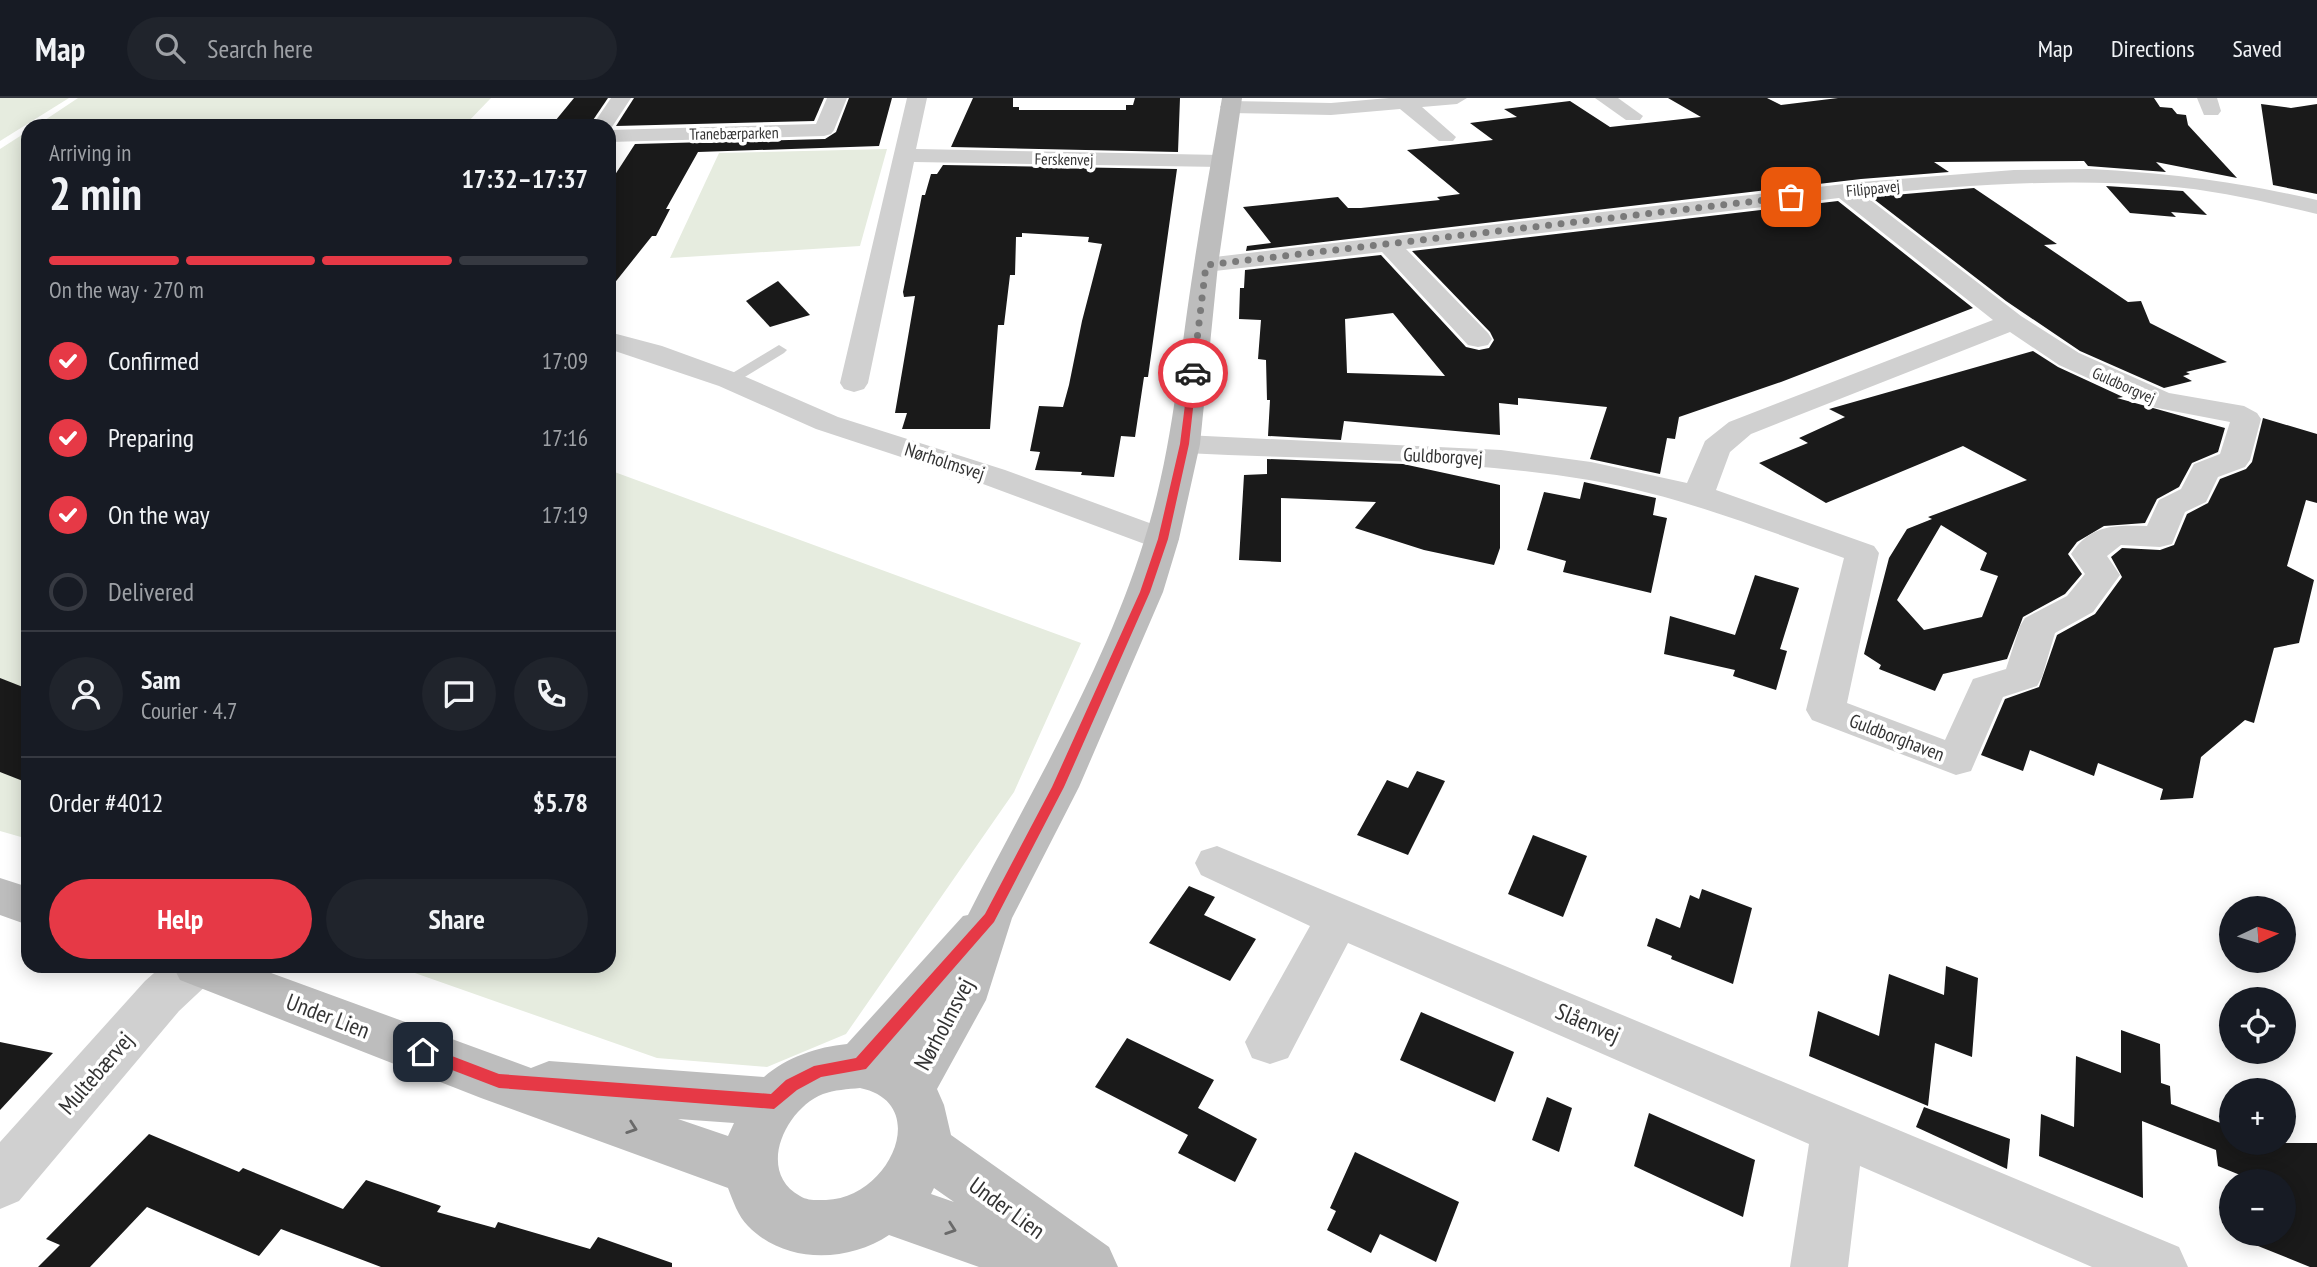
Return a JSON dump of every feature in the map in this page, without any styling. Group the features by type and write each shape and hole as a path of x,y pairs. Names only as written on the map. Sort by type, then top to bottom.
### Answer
{"street":[{"path":"606,119 621,98"},
{"name":"Tranebærparken","path":"616,148 824,130 837,98"},
{"path":"854,383 917,98"},
{"path":"1231,102 1331,109 1457,98"},
{"path":"1605,98 1633,116"},
{"name":"Nørholmsvej","path":"910,1088 962,1000 989,918 1070,762 1140,603 1163,539 1185,444 1206,265 1231,102"},
{"path":"1406,104 1446,137"},
{"name":"Ferskenvej","path":"906,155 1222,161"},
{"name":"Filippavej","path":"1206,265 1845,191 2020,174 2103,175 2232,189 2317,206"},
{"name":"Guldborgvej","path":"1845,191 2012,322 2069,359 2141,394 2162,401 2234,412 2246,419"},
{"path":"1388,244 1478,338"},
{"path":"1698,495 1716,448 1740,428 2012,322"},
{"name":"Nørholmsvej","path":"616,342 729,380 827,423 994,477 1163,539"},
{"name":"Guldborghaven","path":"1826,710 1956,760 1987,688 2023,677 2038,626 2080,604 2103,575 2088,554 2113,535 2160,537 2171,507 2195,495 2205,471 2234,460 2246,419"},
{"name":"Guldborgvej","path":"1185,444 1502,459 1591,471 1698,495 1862,553 1826,710"},
{"name":"Slåenvej","path":"1217,863 1338,918 2159,1267"},
{"path":"0,896 21,904"},
{"name":"Nørholmsvej","path":"860,1065 989,918"},
{"path":"1270,1042 1338,918"},
{"name":"Multebærvej","path":"0,1182 162,996 188,973"},
{"name":"Under Lien","path":"214,973 499,1081 749,1169"},
{"path":"860,1065 889,1072 910,1088 925,1120 924,1148 909,1182 887,1206 854,1224 822,1230 794,1225 769,1210 757,1195 749,1169 756,1128 774,1102 792,1085 819,1070 860,1065"},
{"name":"Under Lien","path":"499,1081 774,1102"},
{"path":"1819,1267 1838,1129"},
{"name":"Under Lien","path":"924,1148 1089,1267"},
{"name":"Under Lien","path":"887,1206 1060,1267"}],"lane":[{"path":"729,380 779,350"}],"shaded area":[{"path":"0,98 69,98 35,119 21,119 21,128 0,141"},
{"path":"78,98 491,98 471,119 46,119"},
{"path":"21,136 21,837 0,831 0,149"},
{"path":"887,149 860,246 670,258 719,153"},
{"path":"616,473 1081,643 1014,792 846,1034 767,1067 657,1058 415,973 616,973"}],"building":[{"path":"574,98 608,98 594,119 557,119"},
{"path":"634,98 824,98 814,121 616,126"},
{"path":"849,98 892,98 879,146 698,152 666,209 670,209 656,236 652,236 616,281 616,173 635,144 825,139 836,132"},
{"path":"973,98 1013,98 1013,107 1019,107 1019,110 1126,110 1126,105 1133,105 1135,98 1180,98 1178,152 951,147"},
{"path":"1668,98 1767,98 1781,105 1838,98 2154,98 2160,107 2172,108 2177,114 2186,115 2188,125 2237,178 2156,162 2166,172 2088,166 2084,161 1934,162 1949,172 1861,179 1246,251 1247,246 1271,243 1243,207 1338,197 1348,208 1361,208 1440,200 1437,197 1460,194 1407,150 1493,140 1470,123 1517,117 1504,109 1570,101 1610,127 1701,117"},
{"path":"2261,104 2291,108 2317,104 2317,194 2273,185"},
{"path":"943,165 1177,169 1148,377 1144,377 1135,437 1121,436 1114,477 1081,475 1082,472 1035,470 1040,452 1030,451 1039,406 1063,407 1102,244 1088,242 1089,237 1022,233 1022,237 1016,237 1015,275 1010,275 1004,325 998,325 990,429 902,429 907,413 895,413 915,296 904,297 903,292 922,195 925,195 931,174 937,174"},
{"path":"2106,186 2183,191 2207,215 2171,212 2176,217 2130,213"},
{"path":"1974,188 2057,244 2044,245 2128,302 2141,301 2150,323 2227,362 2186,372 2190,374 2183,376 2192,381 2164,388 2080,351 2006,301 1871,197"},
{"path":"1838,201 1973,308 1781,382 1679,417 1675,439 1667,438 1660,474 1590,459 1607,407 1518,398 1518,405 1499,403 1500,435 1344,421 1341,440 1268,436 1270,400 1267,400 1266,360 1258,359 1261,320 1239,319 1240,288 1244,288 1245,270 1381,255 1466,347 1479,350 1489,348 1494,340 1490,332 1412,251","holes":["1393,313 1445,376 1347,373 1345,319"]},
{"path":"778,281 810,315 770,327 746,301"},
{"path":"2033,351 2058,367 2123,397 2117,398 2225,428 2218,452 2192,463 2179,487 2157,499 2145,523 2104,526 2077,542 2068,554 2082,574 2065,594 2023,617 2007,659 1943,674 1935,691 1879,669 1881,665 1864,654 1889,558 1907,529 1932,519 1928,517 2027,480 1963,446 1826,503 1759,463 1808,443 1799,438 1845,417 1829,409","holes":["1941,525 1987,553 1980,570 1998,576 1982,617 1924,630 1897,600"]},
{"path":"2263,418 2317,434 2317,503 2306,500 2287,566 2314,580 2299,643 2274,648 2254,723 2245,720 2201,757 2193,798 2160,800 2163,789 2098,763 2094,776 2030,750 2023,771 1981,755 2005,699 2039,687 2057,635 2095,614 2122,577 2111,557 2122,548 2160,550 2174,545 2187,514 2208,503 2220,479 2246,469 2252,462"},
{"path":"1267,459 1403,464 1500,485 1500,548 1494,565 1424,550 1355,528 1376,502 1281,498 1281,562 1239,560 1244,475 1267,474"},
{"path":"1584,482 1656,498 1653,515 1667,518 1651,593 1563,572 1566,561 1527,550 1544,492 1580,499"},
{"path":"1755,575 1799,588 1780,649 1787,651 1776,690 1733,676 1735,670 1664,654 1670,616 1735,635"},
{"path":"0,678 21,686 21,780 0,772"},
{"path":"1417,771 1445,781 1408,855 1357,835 1387,780 1408,788"},
{"path":"1533,835 1587,856 1563,917 1508,894"},
{"path":"1189,886 1215,897 1204,915 1256,939 1230,981 1149,943"},
{"path":"1702,889 1752,908 1733,984 1671,959 1672,956 1647,946 1656,918 1680,928 1690,895 1699,899"},
{"path":"1946,966 1978,978 1972,1057 1935,1043 1928,1106 1809,1056 1818,1011 1879,1036 1889,974 1944,995"},
{"path":"1421,1012 1514,1052 1495,1102 1400,1060"},
{"path":"2121,1030 2160,1044 2161,1083 2170,1086 2171,1104 2219,1122 2219,1155 2296,1155 2296,1143 2317,1143 2317,1267 2310,1267 2258,1246 2296,1246 2296,1169 2225,1169 2218,1166 2216,1150 2142,1121 2143,1198 2039,1156 2041,1114 2074,1127 2076,1056 2121,1073"},
{"path":"1127,1038 1214,1080 1198,1108 1257,1139 1235,1182 1178,1153 1188,1135 1095,1087"},
{"path":"0,1042 53,1053 0,1110"},
{"path":"1547,1097 1572,1108 1559,1152 1532,1140"},
{"path":"1924,1107 2010,1139 2007,1169 1916,1127"},
{"path":"1649,1113 1755,1160 1743,1217 1634,1166"},
{"path":"149,1134 239,1172 243,1168 343,1209 366,1180 441,1206 437,1212 495,1228 498,1222 590,1249 598,1237 672,1263 672,1267 381,1267 281,1229 259,1256 147,1207 90,1267 38,1267 60,1245 46,1239"},
{"path":"1355,1152 1459,1202 1436,1262 1380,1234 1371,1253 1327,1230 1336,1211 1330,1208"}],"way so far":[{"path":"1193,373 1206,265 1791,197"}],"route":[{"path":"423,1052 499,1081 774,1102 792,1085 819,1070 860,1065 989,918 1058,787 1121,649 1163,539 1185,444 1193,373"}]}
